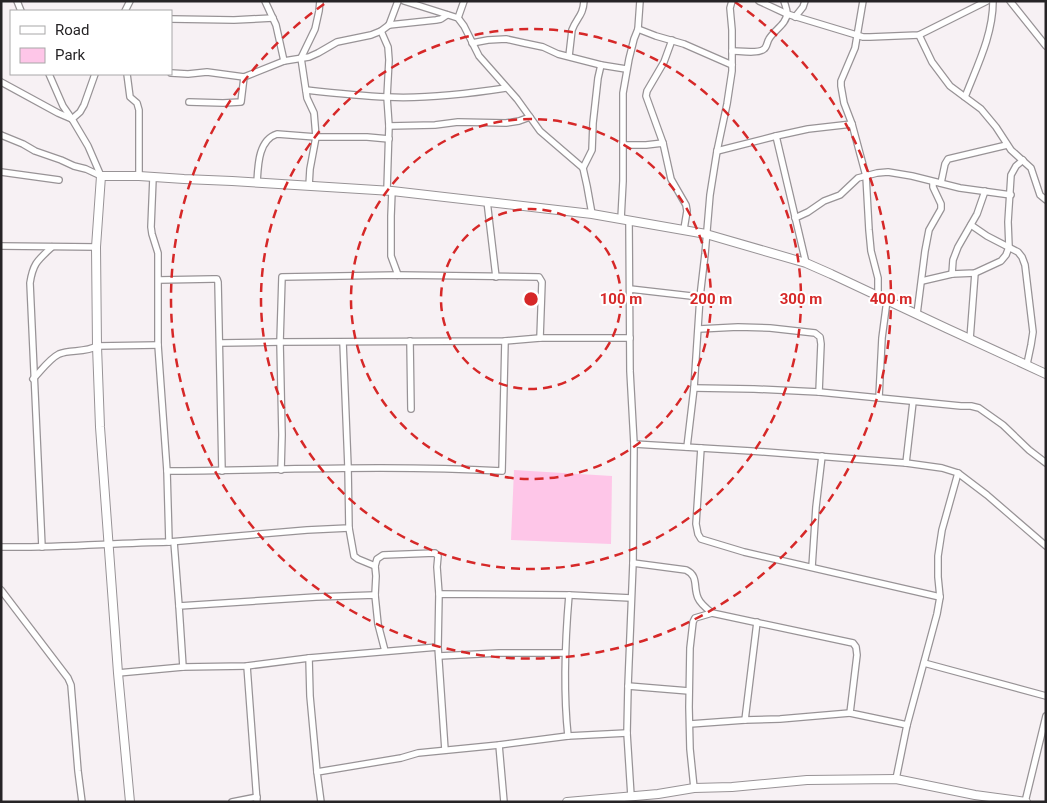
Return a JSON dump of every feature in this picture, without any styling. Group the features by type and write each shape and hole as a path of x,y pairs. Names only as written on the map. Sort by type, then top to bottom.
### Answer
{"street":[{"path":"265,1 276,25 284,61"},
{"path":"309,186 310,168 316,137 314,113 308,102 301,58 315,29 320,1"},
{"path":"389,25 398,1"},
{"path":"404,1 458,18 479,56 517,99 540,131 583,168 592,214"},
{"path":"458,18 464,1"},
{"path":"569,56 572,30 584,9 584,1"},
{"path":"621,219 623,93 626,70 638,29 640,1"},
{"path":"687,447 694,388 700,297 710,195 732,71 730,8 732,1"},
{"path":"759,1 795,17 870,37 918,35 987,1"},
{"path":"732,51 762,51 765,49 770,37 783,24 787,14 784,1"},
{"path":"795,17 805,1"},
{"path":"863,1 855,48 841,81 841,86 844,104 852,124 866,176 871,251 878,278 878,296"},
{"path":"964,97 984,52 992,16 993,1"},
{"path":"1010,1 1046,46"},
{"path":"172,73 207,72 244,76 284,61 318,53 337,42 371,35 389,25 436,20 446,15"},
{"path":"172,19 234,20 273,18"},
{"path":"638,29 684,44 732,65"},
{"path":"381,31 388,47 389,60 387,97 391,256 398,276"},
{"path":"918,35 932,62 950,86 981,109 996,127 1007,145 1031,168 1040,195 1046,200"},
{"path":"472,43 488,40 506,40 543,47 558,54 626,70"},
{"path":"672,40 664,62 646,91 646,96 663,143 671,179 686,205 684,229"},
{"path":"583,168 592,150 593,123 601,65"},
{"path":"49,75 64,106 88,146 101,176 96,248 100,427 118,673 130,802"},
{"path":"72,119 80,112 84,105 94,75"},
{"path":"127,75 130,97 137,103 139,110 139,176"},
{"path":"189,102 241,102 244,76"},
{"path":"1,82 72,119"},
{"path":"306,90 387,97 453,95 506,88"},
{"path":"389,126 435,125 458,122 506,123 530,117"},
{"path":"717,151 776,136 852,124"},
{"path":"257,182 261,152 267,141 277,134 388,139"},
{"path":"1,135 36,151 101,176 139,176 389,190 592,214 706,234 806,263 1046,374"},
{"path":"776,136 806,263"},
{"path":"623,145 663,143"},
{"path":"941,183 948,159 1007,145"},
{"path":"922,281 952,274 975,273 1002,261 1009,247 1008,222 1011,175 1016,166 1023,160"},
{"path":"1,172 59,180"},
{"path":"795,218 824,201 840,195 858,178 877,173 888,172 960,188 1011,195"},
{"path":"153,178 151,227 158,254 158,345 183,667"},
{"path":"917,314 925,251 930,230 941,209 933,182"},
{"path":"952,274 953,260 958,247 977,214 985,191"},
{"path":"487,201 496,277"},
{"path":"629,221 631,410 634,444 633,563 627,733 631,796"},
{"path":"971,225 987,236 1018,252 1022,257 1025,265 1033,332 1027,364"},
{"path":"1,246 96,248"},
{"path":"42,547 30,283 32,270 52,247"},
{"path":"970,339 975,273"},
{"path":"281,470 280,342 282,277 537,277 541,279 540,338"},
{"path":"158,280 216,279 218,282 222,471"},
{"path":"630,289 700,297"},
{"path":"878,397 887,300"},
{"path":"699,329 770,328 815,333 820,337 821,344 819,392"},
{"path":"220,343 630,338"},
{"path":"167,472 348,467 502,471 505,341"},
{"path":"343,342 349,528 354,556 375,566"},
{"path":"410,342 411,409"},
{"path":"33,379 59,354 91,349 97,346 158,345"},
{"path":"694,388 819,392 971,406 979,408 1003,425 1046,463"},
{"path":"906,463 913,402"},
{"path":"634,444 822,456 942,468 958,473 987,495 1046,546"},
{"path":"701,448 696,524 701,539 744,552 940,597"},
{"path":"812,567 822,456"},
{"path":"896,779 907,725 934,628 940,597 938,556 942,530 958,473"},
{"path":"1,546 42,547 172,542 203,538 349,528"},
{"path":"385,651 378,624 375,595 375,566 377,559 383,555 437,554 439,594 438,647 445,750"},
{"path":"633,563 691,572 698,599 712,613"},
{"path":"1,590 68,678 71,685 82,802"},
{"path":"439,594 569,595 631,598"},
{"path":"179,606 375,595"},
{"path":"568,736 565,709 565,653 569,595"},
{"path":"694,788 690,749 689,691 692,622 695,618 712,613 853,643 856,647 857,655 850,713"},
{"path":"745,720 757,622"},
{"path":"118,673 183,667 246,666 309,658 438,647"},
{"path":"439,656 499,653 565,653"},
{"path":"309,658 310,696 321,802"},
{"path":"924,663 1046,696"},
{"path":"232,802 257,800 246,666"},
{"path":"628,686 689,691"},
{"path":"690,724 850,713 907,725"},
{"path":"567,802 608,800 694,788 807,780 896,779 974,798 1025,802 1046,716"},
{"path":"317,772 401,758 418,753 568,736 627,733"},
{"path":"499,745 504,802"}],"green space":[{"path":"514,470 612,476 611,544 511,540"}]}
